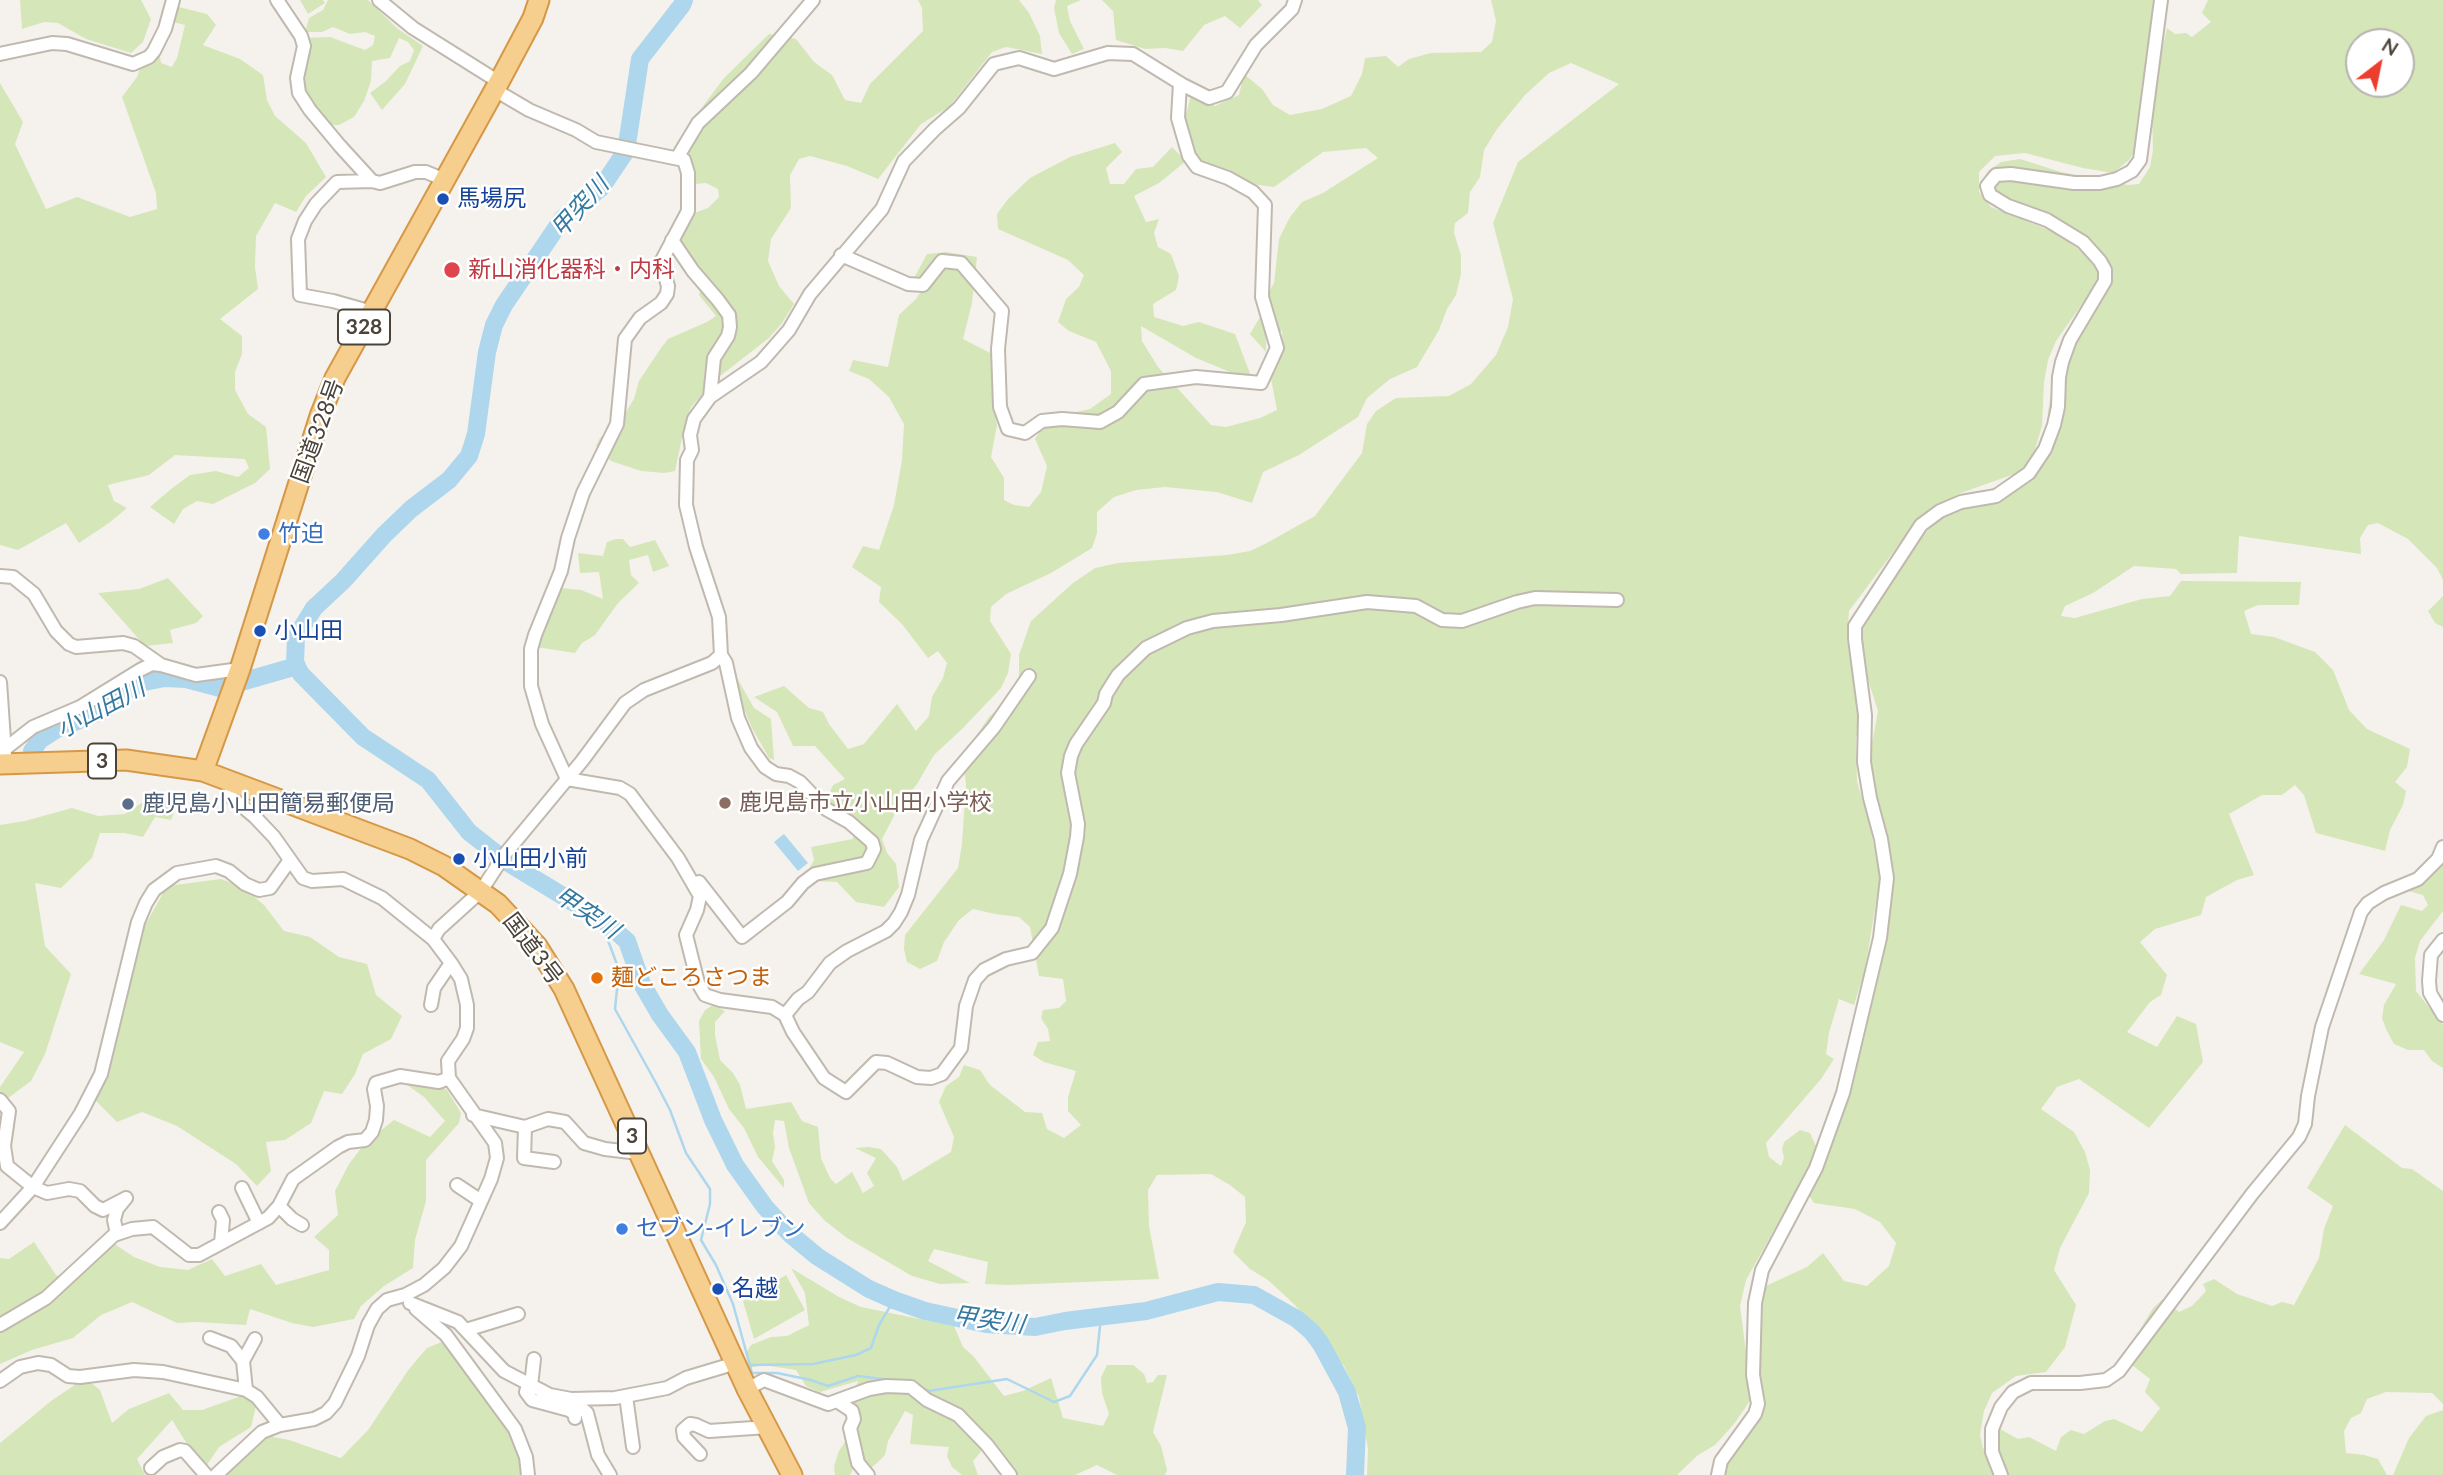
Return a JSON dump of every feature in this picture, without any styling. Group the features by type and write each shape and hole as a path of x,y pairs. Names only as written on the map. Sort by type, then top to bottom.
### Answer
{"highway":[{"name":"国道328号","path":"203,771 335,378 497,86 539,0"},
{"name":"国道3号","path":"4,759 126,760 203,771 410,849 486,883 550,965 580,1023 747,1389 792,1475"}],"street":[{"path":"0,54 52,43 67,44 133,64 149,57 154,51 165,29 173,0"},
{"path":"276,0 301,36 304,46 297,78 299,93 340,146 372,181"},
{"path":"379,0 413,28 529,110 576,130 596,142 677,158 684,160 686,164 689,202 685,217 661,262 668,286 667,294 661,303 640,318 625,339 617,424 583,493 568,538 561,571 534,635 531,649 531,686 541,724 567,779"},
{"path":"677,158 698,124 751,73 813,0"},
{"path":"678,858 743,937 787,902 803,883 815,874 867,863 874,849 872,842 849,822 827,809 800,782 789,776 776,774 765,767 751,748 738,718 726,663 721,655 719,617 696,547 686,505 687,460 692,450 690,435 694,419 710,397 761,362 789,330 810,295 881,209 904,161 959,108 994,64 1019,58 1054,69 1117,52 1133,54 1209,98 1227,92 1256,45 1292,9 1295,0"},
{"path":"1718,1475 1720,1461 1755,1414 1758,1404 1753,1375 1755,1303 1762,1270 1816,1168 1843,1093 1880,938 1887,878 1864,762 1865,715 1855,626 1921,525 1940,511 1961,502 1996,496 2029,474 2045,449 2054,425 2058,407 2059,377 2070,340 2105,281 2105,270 2100,261 2083,242 2047,220 2008,206 1990,195 1987,186 1996,175 2011,174 2074,183 2100,183 2117,180 2132,171 2140,160 2161,0"},
{"path":"841,255 908,284 923,285 942,261 961,262 1002,311 998,349 1000,407 1008,429 1025,433 1042,421 1062,419 1100,422 1118,412 1144,384 1196,377 1261,383 1276,348 1262,297 1265,205 1253,192 1228,178 1197,167 1189,156 1178,118 1180,83"},
{"path":"372,312 333,300 300,295 298,239 316,204 337,182 380,183 415,172 426,172 445,180"},
{"path":"671,240 729,315 728,336 714,358 710,397"},
{"path":"0,576 13,577 34,594 56,631 69,644 87,647 123,643 134,646 161,665"},
{"path":"567,779 620,788 630,794 678,858 700,896 686,935 698,983 705,995 720,1000 772,1007 785,1015 793,1032 824,1078 846,1092 876,1062 887,1063 917,1077 931,1078 942,1074 961,1048 966,1006 975,980 984,970 1032,953 1052,928 1070,874 1077,837 1078,824 1068,773 1071,757 1076,744 1104,703 1106,694 1118,675 1146,648 1187,628 1213,621 1282,615 1367,602 1416,606 1442,620 1462,621 1535,598 1617,600"},
{"path":"433,939 439,929 486,883 505,854 625,703 644,690 712,663 721,655"},
{"path":"4,759 33,727 80,707 152,664 195,674 236,678"},
{"path":"785,1015 798,999 808,992 830,963 886,931 894,923 908,895 921,839 948,781 994,727 1029,676"},
{"path":"0,682 4,759"},
{"path":"233,781 230,796 274,837 303,878 312,881 343,879 382,898 433,939 461,979 467,1005 467,1028 448,1061 449,1078 495,1143 497,1158 461,1246 444,1268 407,1299"},
{"path":"2001,1475 1992,1451 1992,1429 2001,1407 2013,1392 2031,1383 2106,1380 2119,1371 2252,1194 2300,1137 2309,1107 2308,1096 2322,1027 2361,912 2368,903 2384,893 2418,879 2438,859 2443,847"},
{"path":"0,1223 33,1187 81,1113 101,1074 138,922 154,890 177,873 216,866 259,890 270,888 290,860"},
{"path":"2443,940 2431,955 2429,981 2430,992 2443,1015"},
{"path":"431,1004 433,988 451,962"},
{"path":"426,987 438,979"},
{"path":"0,1325 46,1298 117,1234 153,1227 189,1255 199,1255 268,1218 279,1206 293,1179 338,1147 348,1142 365,1140 372,1132 376,1120 376,1083 400,1076 439,1082 449,1078"},
{"path":"0,1100 9,1111 3,1165 33,1187 47,1193 69,1189 80,1191 103,1210 126,1198 117,1209 114,1220 117,1234"},
{"path":"473,1115 525,1127 548,1119 565,1122 584,1143 605,1149 639,1153"},
{"path":"525,1127 523,1158 554,1162"},
{"path":"465,1185 481,1201"},
{"path":"242,1188 258,1223"},
{"path":"279,1206 302,1225"},
{"path":"219,1212 223,1220 221,1243"},
{"path":"407,1299 446,1335 496,1401 515,1429 526,1457 528,1475"},
{"path":"216,1475 262,1432 279,1425 314,1419 326,1413 335,1402 358,1356 368,1325 377,1309 387,1300 407,1299 458,1322 504,1371 550,1395 571,1399 605,1399 667,1388 686,1378 736,1363"},
{"path":"466,1330 518,1314"},
{"path":"211,1338 232,1346 243,1361 246,1390"},
{"path":"243,1361 255,1339"},
{"path":"534,1359 526,1392 532,1400 569,1410 575,1414 575,1418"},
{"path":"0,1381 20,1367 38,1363 51,1365 68,1376 80,1377 134,1370 163,1372 246,1390 257,1397 279,1425"},
{"path":"747,1389 764,1380 828,1404 869,1389 886,1386 911,1388 928,1401 958,1415 974,1430 1010,1475"},
{"path":"626,1396 633,1447"},
{"path":"571,1399 587,1413 598,1455 610,1475"},
{"path":"837,1401 852,1411 854,1419 850,1428 858,1463 867,1475"},
{"path":"700,1454 684,1437 683,1430 690,1424 709,1431 768,1427"},
{"path":"151,1468 163,1457 180,1450 186,1451 206,1475"}],"green space":[{"path":"20,0 141,0 151,19 143,42 131,53 86,39 58,23 44,22 22,29"},
{"path":"300,0 323,0 325,3 308,14"},
{"path":"328,0 368,0 398,29 423,46 405,84 382,110 370,93 400,66 410,61 414,50 408,42 399,38 390,58 372,61 371,81 364,101 354,117 339,125 329,125 301,94 297,47 303,38 330,37 365,50 373,45 375,36 365,32 350,34 333,27 322,32 305,32 309,18 323,10"},
{"path":"918,0 1019,0 1040,36 1042,54 1006,47 992,52 949,107 921,124 878,179 847,166 810,156 799,159 790,175 791,208 771,239 768,261 779,286 794,304 769,338 715,380 691,407 675,471 641,471 611,461 596,446 600,438 624,415 634,399 639,381 661,348 668,339 716,316 699,295 704,280 671,235 678,219 708,208 719,197 718,189 706,183 682,185 680,176 683,133 724,78 769,34 796,39 814,62 832,75 845,100 861,103 870,84 923,31 922,8"},
{"path":"1056,0 1081,0 1067,6 1070,21 1084,49 1072,54 1059,33 1054,8"},
{"path":"1102,0 1258,0 1262,5 1240,28 1225,16 1204,25 1183,51 1145,49 1116,40 1113,11"},
{"path":"1491,0 2153,0 2134,152 2129,160 2113,173 2025,153 1995,156 1979,172 1979,192 1991,207 2054,232 2084,253 2099,273 2097,283 2056,341 2048,360 2042,426 2034,453 2020,472 1958,494 1915,523 1849,611 1847,638 1851,666 1870,700 1872,719 1870,727 1856,736 1857,781 1869,822 1880,878 1865,970 1854,1005 1839,999 1826,1054 1834,1059 1821,1079 1766,1143 1769,1157 1781,1166 1784,1142 1800,1130 1810,1133 1820,1155 1796,1191 1746,1280 1740,1306 1752,1398 1715,1445 1698,1455 1677,1475 1367,1475 1368,1449 1359,1397 1344,1366 1295,1305 1233,1252 1246,1222 1245,1197 1230,1185 1211,1174 1157,1175 1148,1190 1149,1226 1159,1279 985,1284 988,1262 934,1249 928,1261 970,1283 940,1284 912,1276 847,1238 824,1220 809,1203 789,1148 784,1121 775,1120 772,1161 784,1180 784,1188 758,1157 744,1128 729,1109 714,1077 701,1059 699,1021 705,1010 713,1005 725,1011 715,1022 720,1060 740,1085 746,1109 791,1102 802,1121 818,1127 821,1158 830,1178 836,1184 852,1172 863,1193 874,1186 867,1173 876,1158 855,1148 881,1149 897,1167 903,1181 951,1152 954,1137 939,1102 946,1086 959,1077 964,1065 980,1070 990,1085 1025,1112 1042,1113 1047,1129 1064,1138 1081,1125 1068,1111 1068,1097 1076,1071 1044,1062 1033,1055 1038,1042 1050,1041 1048,1029 1041,1018 1043,1010 1059,1008 1066,1001 1063,979 1039,976 1030,927 1019,917 973,909 959,920 944,942 937,961 920,969 907,962 904,949 905,935 958,868 966,783 962,757 989,717 1012,696 1019,678 1019,655 1031,621 1073,583 1095,568 1118,563 1227,555 1250,551 1265,544 1315,516 1362,453 1367,424 1376,411 1396,398 1449,396 1471,384 1496,355 1508,327 1513,299 1493,223 1518,162 1619,84 1571,63 1549,73 1525,95 1497,129 1484,150 1480,177 1470,192 1468,213 1455,223 1454,233 1461,255 1461,274 1456,295 1417,367 1390,379 1367,398 1358,417 1299,455 1263,472 1252,503 1217,492 1165,487 1136,490 1114,497 1097,512 1097,533 1092,548 1051,573 1006,594 991,607 990,621 1011,654 1008,673 1001,688 934,755 897,810 882,839 887,853 896,864 899,887 884,907 856,902 837,882 815,881 807,873 814,860 811,847 853,839 855,821 826,801 833,785 845,779 815,746 793,746 777,712 754,697 784,686 809,708 823,712 848,749 864,744 897,704 916,731 929,716 932,697 943,678 947,663 938,651 928,658 902,624 879,602 881,587 852,567 863,546 879,550 894,505 902,460 904,424 889,397 869,379 849,371 853,360 888,367 899,315 916,299 926,284 914,278 927,254 946,252 977,257 972,303 963,339 994,355 992,403 997,425 991,457 1004,478 1004,500 1014,505 1029,507 1041,492 1047,466 1035,439 1049,418 1090,409 1111,394 1111,371 1096,342 1069,331 1058,322 1066,299 1079,287 1084,275 1068,260 998,229 997,214 1030,178 1070,157 1115,143 1122,152 1106,168 1110,184 1124,184 1136,169 1153,167 1172,147 1186,161 1159,183 1134,196 1146,222 1159,219 1154,233 1158,247 1171,254 1179,276 1176,290 1153,304 1154,317 1183,326 1199,322 1235,334 1251,376 1230,372 1196,358 1141,326 1142,341 1158,367 1211,425 1226,427 1260,418 1277,410 1269,368 1283,348 1282,331 1266,335 1266,352 1250,334 1274,283 1279,239 1290,217 1302,202 1323,193 1378,158 1366,148 1323,152 1274,187 1252,184 1230,170 1202,162 1187,144 1184,123 1191,95 1215,106 1239,95 1244,74 1262,89 1273,105 1290,115 1322,109 1351,96 1362,74 1365,58 1386,56 1398,67 1409,59 1431,53 1481,52 1492,42 1496,21"},
{"path":"2208,0 2443,0 2443,580 2437,568 2408,539 2378,523 2368,525 2360,538 2361,554 2239,536 2237,573 2181,574 2176,569 2134,566 2093,593 2065,606 2061,616 2075,618 2142,599 2170,596 2181,581 2301,582 2299,605 2258,605 2244,611 2251,634 2274,637 2315,652 2333,670 2349,710 2367,729 2410,749 2407,767 2395,782 2406,791 2403,805 2390,830 2385,851 2316,833 2304,795 2295,785 2282,795 2262,795 2229,814 2254,875 2237,880 2206,897 2201,915 2155,929 2140,942 2167,975 2161,995 2150,1002 2127,1032 2157,1047 2177,1016 2196,1024 2203,1062 2149,1128 2079,1079 2057,1087 2041,1109 2074,1132 2085,1152 2090,1170 2089,1193 2060,1248 2054,1270 2076,1305 2065,1347 2046,1372 2016,1376 1992,1393 1984,1411 1980,1435 1983,1448 1992,1458 1997,1475 1719,1475 1755,1404 1757,1290 1807,1267 1823,1253 1844,1281 1867,1286 1889,1266 1896,1243 1880,1222 1855,1209 1814,1203 1804,1188 1838,1092 1854,1019 1877,967 1892,901 1892,872 1868,765 1878,711 1861,658 1857,613 1938,518 1974,495 1996,487 2021,486 2046,462 2051,450 2047,431 2048,411 2058,356 2062,346 2110,284 2097,249 1999,205 1984,183 1985,177 1988,171 2001,162 2020,159 2061,172 2128,185 2139,184 2150,167 2153,150 2154,85 2167,28 2175,34 2186,33 2192,37 2211,22 2202,13"},
{"path":"175,6 207,14 216,25 203,45 240,59 263,75 267,100 275,116 306,143 326,177 306,196 296,212 275,203 256,236 255,267 258,289 220,319 242,336 242,354 235,372 235,390 248,414 266,427 270,469 255,483 213,504 197,501 183,509 174,524 150,507 171,489 190,475 216,471 238,477 249,468 245,459 175,455 149,475 108,485 114,501 127,508 79,543 66,523 18,550 0,545 0,83 23,122 15,144 46,209 77,197 130,217 157,209 156,193 122,97 137,77 145,53 158,45 161,63 172,67 177,58 185,25 168,21"},
{"path":"623,539 630,547 655,540 669,566 653,572 648,555 629,560 631,575 639,583 618,603 595,635 582,643 575,653 536,647 541,629 561,588 581,590 603,599 599,572 580,573 578,553 603,556 607,542"},
{"path":"168,578 203,616 196,623 170,630 173,643 145,646 98,593 139,589"},
{"path":"2443,596 2443,627 2435,623 2428,611"},
{"path":"731,667 754,708 771,719 774,760 769,758 752,728 739,697"},
{"path":"149,798 178,802 171,820 155,817 143,837 124,833 100,833 92,858 61,888 35,883 45,946 71,974 45,1054 31,1081 0,1104 0,1087 24,1052 0,1042 0,825 72,808 98,816 125,814"},
{"path":"2443,847 2443,911 2420,941 2415,958 2416,991 2443,1025 2443,1068 2432,1061 2424,1050 2408,1050 2394,1044 2382,1018 2384,1005 2396,984 2359,974 2384,940 2401,905 2422,911 2428,905 2423,895 2405,890 2414,873"},
{"path":"221,879 244,888 264,905 284,931 310,937 339,957 367,964 376,995 402,1016 391,1039 363,1054 355,1074 342,1094 324,1091 311,1123 285,1140 266,1142 271,1171 257,1186 236,1164 177,1126 142,1112 117,1122 89,1094 143,929 167,886"},
{"path":"403,1082 431,1082 447,1090 461,1113 459,1123 426,1160 426,1201 415,1240 413,1268 384,1286 361,1306 354,1319 313,1327 250,1309 246,1325 177,1323 132,1302 101,1315 73,1338 32,1350 0,1364 0,1258 9,1259 34,1242 56,1275 66,1280 107,1239 134,1257 160,1267 188,1270 212,1259 225,1276 261,1264 276,1285 329,1270 329,1250 314,1237 338,1215 335,1191 349,1164 365,1143 394,1120 430,1137 445,1121 424,1097"},
{"path":"2345,1125 2402,1168 2412,1169 2443,1191 2443,1404 2432,1393 2386,1392 2367,1399 2361,1413 2351,1418 2344,1431 2346,1453 2378,1459 2387,1475 2006,1475 1995,1438 2001,1417 2000,1429 2018,1439 2029,1437 2056,1451 2061,1437 2071,1430 2084,1434 2105,1421 2114,1419 2142,1432 2160,1408 2145,1392 2150,1379 2123,1358 2153,1308 2163,1299 2179,1312 2192,1306 2206,1291 2203,1284 2214,1279 2237,1294 2272,1306 2282,1302 2294,1305 2319,1258 2324,1229 2333,1206 2307,1188"},
{"path":"791,1268 861,1307 954,1326 963,1347 1004,1396 1023,1391 1051,1378 1063,1418 1103,1426 1109,1414 1102,1393 1101,1377 1107,1365 1133,1365 1144,1374 1147,1383 1153,1382 1158,1375 1167,1375 1153,1432 1161,1446 1167,1470 1165,1475 1117,1475 1097,1465 1075,1475 1014,1475 984,1448 973,1461 978,1475 962,1475 952,1467 947,1456 949,1447 910,1444 913,1415 905,1411 888,1441 885,1455 876,1464 868,1470 856,1463 850,1475 835,1475 834,1466 839,1451 848,1437 848,1408 858,1381 820,1392 806,1386 796,1370 763,1365 749,1368 746,1353 751,1345 771,1337 787,1336 809,1325 805,1293"},
{"path":"786,1275 805,1310 754,1339 743,1301"},
{"path":"449,1339 473,1359 481,1381 507,1407 521,1439 523,1475 217,1475 249,1446 269,1436 341,1458 368,1430 409,1369 427,1348"},
{"path":"85,1378 100,1390 112,1423 129,1409 169,1393 183,1410 202,1410 247,1394 257,1402 251,1427 219,1447 207,1465 197,1460 172,1420 137,1459 145,1475 0,1475 0,1443 51,1401"},
{"path":"2443,1410 2443,1475 2393,1475 2409,1438 2426,1416"}],"water":[{"path":"784,834 808,863 798,871 774,842"}],"waterway":[{"name":"甲突川","path":"684,0 640,59 626,151 601,188 563,218 504,305 494,325 487,352 476,434 469,456 449,480 411,509 314,608 296,637 295,663 301,674 363,737 428,780 469,832 507,862 604,921 627,941 642,984 687,1052 713,1120 735,1165 765,1207 790,1234 818,1257 869,1289 894,1300 925,1311 986,1324 1035,1327 1146,1311 1218,1292 1254,1295 1297,1319 1321,1344 1347,1392 1357,1428 1355,1475"},
{"name":"小山田川","path":"32,751 40,740 57,729 105,710 124,692 144,682 165,678 186,679 220,688 297,666"},
{"path":"604,921 606,935 619,970 615,1009 670,1110 686,1153 710,1189 710,1204 701,1240 716,1265 733,1304 752,1373 777,1373 828,1386 858,1376 905,1382"},
{"path":"750,1365 813,1364 856,1355 871,1348 879,1325 894,1300"},
{"path":"921,1388 928,1391 1007,1379 1054,1402 1070,1396 1097,1355 1101,1316"}],"place":[{"name":"馬場尻","path":"443,199"},
{"name":"新山消化器科・内科","path":"452,270"},
{"name":"竹迫","path":"264,534"},
{"name":"小山田","path":"260,631"},
{"name":"鹿児島市立小山田小学校","path":"725,803"},
{"name":"鹿児島小山田簡易郵便局","path":"128,804"},
{"name":"小山田小前","path":"459,859"},
{"name":"麺どころさつま","path":"597,978"},
{"name":"セブン-イレブン","path":"622,1229"},
{"name":"名越","path":"718,1289"}]}
